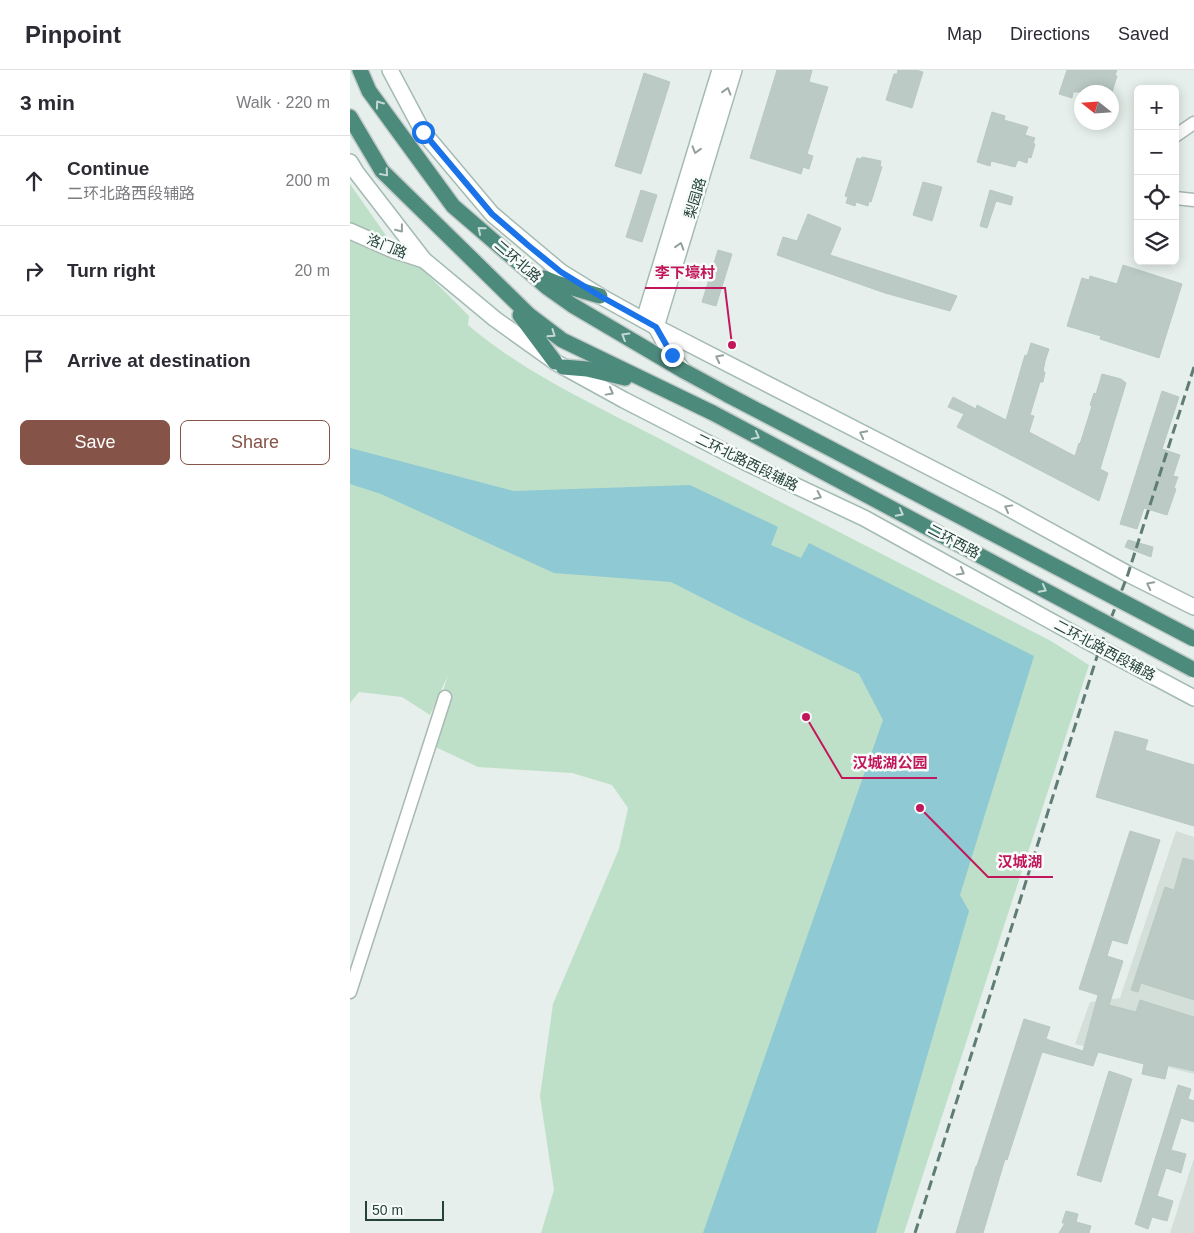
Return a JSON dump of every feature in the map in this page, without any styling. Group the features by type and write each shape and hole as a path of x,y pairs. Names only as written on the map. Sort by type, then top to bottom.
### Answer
{"highway":[{"name":"二环北路","path":"360,70 369,91 453,206 548,288 572,305 728,395"},
{"path":"350,117 382,171 529,315 562,340 652,383"},
{"path":"527,268 556,283 600,296"},
{"path":"498,285 559,364 652,383"},
{"name":"二环西路","path":"652,383 714,413 1194,670"},
{"name":"二环西路","path":"728,395 1194,639"}],"main road":[{"path":"390,70 423,132 492,214 561,272 650,323 999,503 1128,574 1194,607"},
{"name":"梨园路","path":"650,323 720,70"},
{"name":"梨园路","path":"650,323 734,70"},
{"name":"二环北路西段辅路","path":"350,162 424,260 495,320 559,364 736,458 864,518 1087,642 1194,698"},
{"name":"洛门路","path":"350,231 392,250 424,260"},
{"path":"650,323 684,371"}],"street":[{"path":"1179,133 1194,124"},
{"path":"1179,198 1194,200"},
{"path":"350,992 445,697"}],"shaded area":[{"path":"1176,831 1194,837 1194,1074 1075,1044 1090,1002 1120,998"},
{"path":"1194,1158 1194,1233 1170,1233"}],"green space":[{"path":"350,184 385,234 408,262 420,267 469,316 468,325 516,361 597,407 1051,641 1089,665 904,1233 541,1233 554,1190 540,1096 553,1004 619,849 628,808 612,785 572,773 478,767 427,743 448,675 430,715 402,697 359,692 350,703"}],"water":[{"path":"350,448 514,491 690,485 778,527 771,545 801,558 809,543 1034,656 960,895 969,911 876,1233 703,1233 883,720 859,674 671,582 554,573 381,494 350,484"}],"building":[{"path":"777,70 812,70 809,82 828,87 807,154 813,156 809,169 803,167 801,174 750,158"},
{"path":"898,70 923,72 912,108 886,100 894,74 897,74"},
{"path":"1067,70 1117,70 1114,85 1074,85 1072,98 1059,94"},
{"path":"644,73 670,82 641,174 615,166"},
{"path":"992,112 1005,116 1004,120 1028,127 1025,135 1035,138 1033,143 1035,144 1031,158 1028,157 1027,163 1018,160 1015,167 991,161 990,166 977,162"},
{"path":"862,157 881,161 880,166 882,167 871,202 869,201 868,206 856,202 855,206 846,203 848,197 845,196 857,158 861,159"},
{"path":"923,182 942,187 932,221 913,215"},
{"path":"641,190 657,195 642,242 626,237"},
{"path":"990,190 1013,197 1011,205 996,201 987,228 980,226"},
{"path":"808,214 841,228 830,255 957,296 950,311 885,293 777,255 783,237 797,241"},
{"path":"718,250 732,254 716,306 702,302"},
{"path":"1123,265 1182,284 1159,358 1100,339 1101,336 1067,326 1082,278 1089,280 1090,276 1117,284"},
{"path":"1031,343 1049,349 1043,372 1045,372 1043,382 1040,382 1030,415 1034,416 1029,432 1075,456 1092,406 1090,405 1094,393 1096,394 1102,374 1121,379 1126,383 1100,469 1108,473 1099,501 957,427 964,414 948,407 953,397 976,409 977,405 1006,420 1025,355 1027,356"},
{"path":"1162,391 1179,397 1162,449 1180,455 1173,476 1178,477 1174,488 1176,489 1167,515 1144,508 1137,529 1120,524"},
{"path":"1128,540 1153,547 1151,557 1125,547"},
{"path":"1115,731 1148,740 1145,750 1194,765 1194,826 1096,797"},
{"path":"1130,831 1160,840 1127,944 1112,940 1107,956 1123,961 1109,1005 1136,1012 1140,1000 1194,1017 1194,1071 1168,1065 1165,1079 1142,1074 1144,1064 1098,1052 1093,1066 1042,1052 1007,1160 1005,1159 983,1233 956,1233 1024,1019 1050,1027 1046,1039 1083,1051 1098,995 1079,989"},
{"path":"1183,858 1194,861 1194,1000 1141,983 1138,992 1131,990 1165,887 1174,890"},
{"path":"1109,1071 1132,1079 1101,1182 1077,1175"},
{"path":"1178,1085 1191,1089 1188,1099 1194,1101 1194,1122 1181,1118 1171,1150 1186,1154 1181,1173 1166,1168 1157,1196 1173,1201 1167,1221 1152,1217 1148,1229 1135,1224"},
{"path":"1066,1211 1078,1214 1076,1222 1091,1226 1089,1233 1059,1233 1065,1223 1062,1223"}],"railway":[{"path":"915,1233 1100,647 1128,574 1194,367"}],"place":[{"name":"李下壕村","path":"732,345"},
{"name":"汉城湖公园","path":"806,717"},
{"name":"汉城湖","path":"920,808"}],"route":[{"path":"423,132 492,214 561,272 656,327 672,355"}]}
